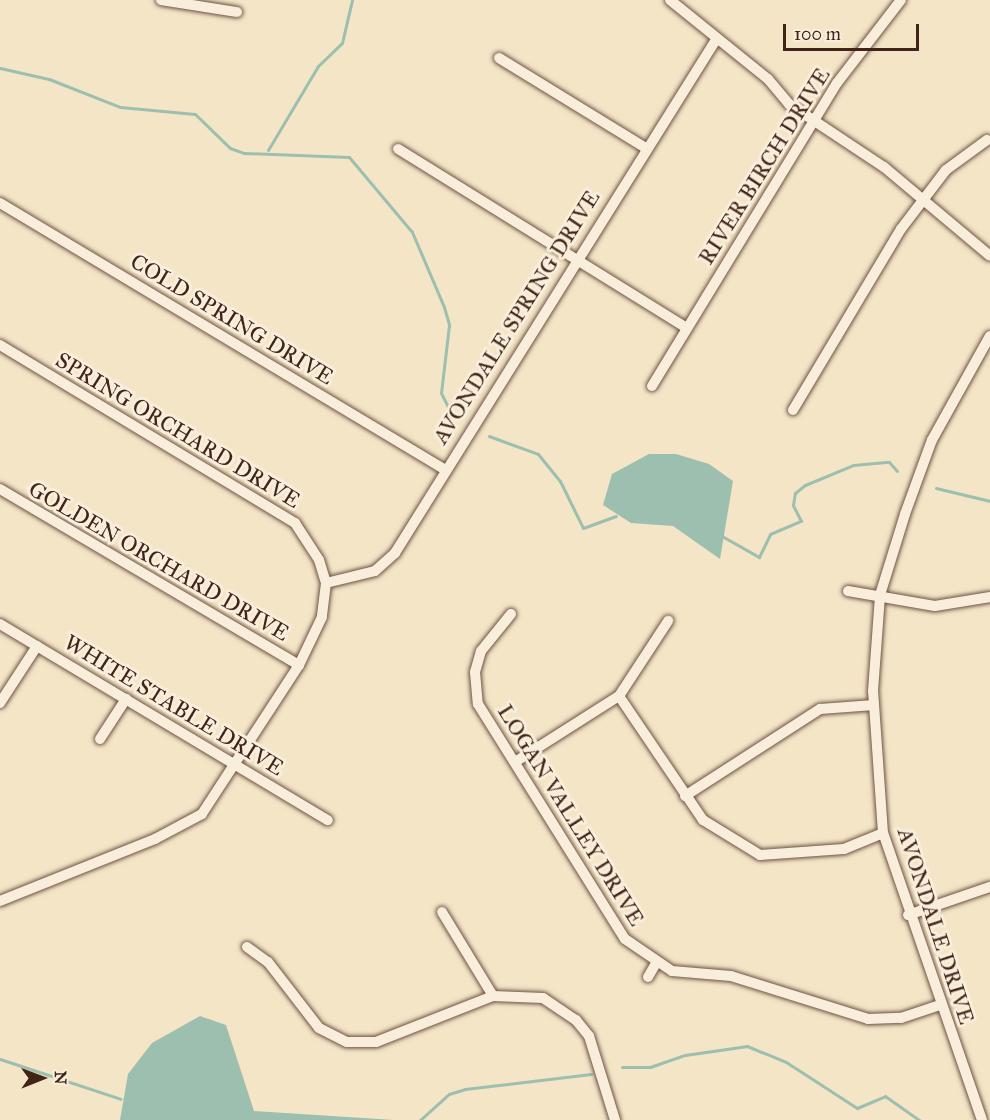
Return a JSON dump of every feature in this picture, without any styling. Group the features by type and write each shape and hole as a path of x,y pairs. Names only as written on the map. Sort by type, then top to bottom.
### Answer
{"street":[{"path":"161,0 237,12"},
{"path":"670,0 813,122 924,198 990,256"},
{"name":"RIVER BIRCH DRIVE","path":"652,386 813,122 901,0"},
{"name":"AVONDALE SPRING DRIVE","path":"326,583 366,575 385,565 577,259 644,147 717,38"},
{"path":"499,58 644,147"},
{"path":"793,410 924,198 946,170 987,140"},
{"path":"398,149 687,328"},
{"name":"COLD SPRING DRIVE","path":"0,202 444,469"},
{"name":"AVONDALE DRIVE","path":"982,1120 908,915 883,833 874,705 880,595 932,440 990,336"},
{"name":"SPRING ORCHARD DRIVE","path":"0,345 295,523 319,560 326,583 322,617 299,665 212,804 182,828 0,901"},
{"name":"GOLDEN ORCHARD DRIVE","path":"0,489 299,665"},
{"path":"848,591 935,606 990,597"},
{"name":"LOGAN VALLEY DRIVE","path":"511,614 481,651 475,672 478,704 625,939 656,963 689,975 732,976 868,1018 902,1018 940,1005"},
{"path":"514,762 619,696 668,621"},
{"name":"WHITE STABLE DRIVE","path":"0,624 328,820"},
{"path":"0,703 37,646"},
{"path":"619,696 685,796 704,820 760,855 844,849 883,833"},
{"path":"100,739 126,699"},
{"path":"685,796 820,710 874,705"},
{"path":"908,915 990,887"},
{"path":"442,912 493,996"},
{"path":"247,947 268,962 319,1028 347,1042 376,1042 493,996 543,998 576,1020 589,1036 615,1120"},
{"path":"648,977 656,963"}],"shaded area":[{"path":"649,454 676,454 709,464 733,481 720,559 673,526 631,523 603,505 612,474"},
{"path":"200,1016 226,1025 254,1111 394,1120 120,1120 128,1074 152,1043"}],"waterway":[{"path":"268,150 318,66 342,43 352,0"},
{"path":"0,68 49,79 120,107 195,114 230,148 244,153 349,157 412,232 444,307 449,325 441,393 454,418"},
{"path":"489,436 538,454 560,481 583,528 616,516"},
{"path":"720,535 759,557 770,534 801,521 793,505 795,493 805,485 853,465 889,462 897,471"},
{"path":"936,488 990,501"},
{"path":"622,1067 650,1067 685,1055 747,1046 786,1062 857,1108 885,1096 919,1120"},
{"path":"0,1059 121,1099"},
{"path":"420,1120 449,1094 465,1089 591,1074"}]}
